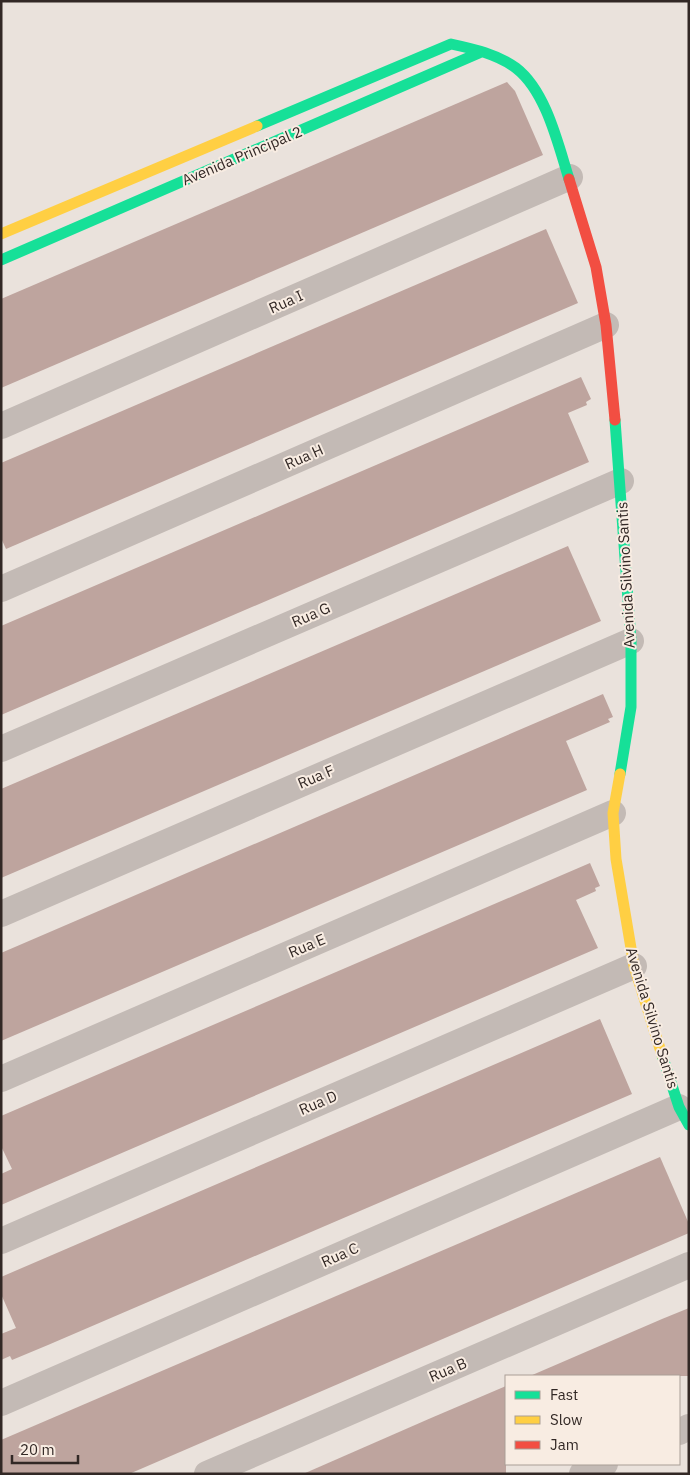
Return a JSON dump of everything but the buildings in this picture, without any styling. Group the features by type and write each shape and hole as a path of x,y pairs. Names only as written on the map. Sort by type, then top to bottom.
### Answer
{"main road":[{"name":"Avenida Silvino Santis","path":"451,44 483,51 517,69 531,86 550,116 596,267 606,325 621,480 631,641 632,707 613,813 616,859 634,966 684,1116"},
{"name":"Avenida Principal 2","path":"1,234 451,44"},
{"name":"Avenida Principal 2","path":"1,260 483,51"}],"street":[{"name":"Rua I","path":"1,426 570,177"},
{"name":"Rua H","path":"1,589 606,325"},
{"name":"Rua G","path":"1,749 621,480"},
{"name":"Rua F","path":"1,914 631,641"},
{"name":"Rua E","path":"1,1079 613,813"},
{"name":"Rua D","path":"1,1241 634,966"},
{"name":"Rua C","path":"1,1403 684,1116"},
{"name":"Rua B","path":"207,1474 689,1265"},
{"path":"582,1474 603,1465"}],"traffic: fast":[{"path":"257,126 451,44 477,50 501,59 516,68 526,78 535,90 550,119 569,179"},
{"path":"1,260 479,53"},
{"path":"615,420 631,641 631,707 620,774"},
{"path":"662,1055 679,1107 689,1125"}],"traffic: slow":[{"path":"1,234 257,126"},
{"path":"620,774 613,813 616,859 634,966 662,1055"}],"traffic: jam":[{"path":"569,179 596,267 606,325 615,420"}]}
